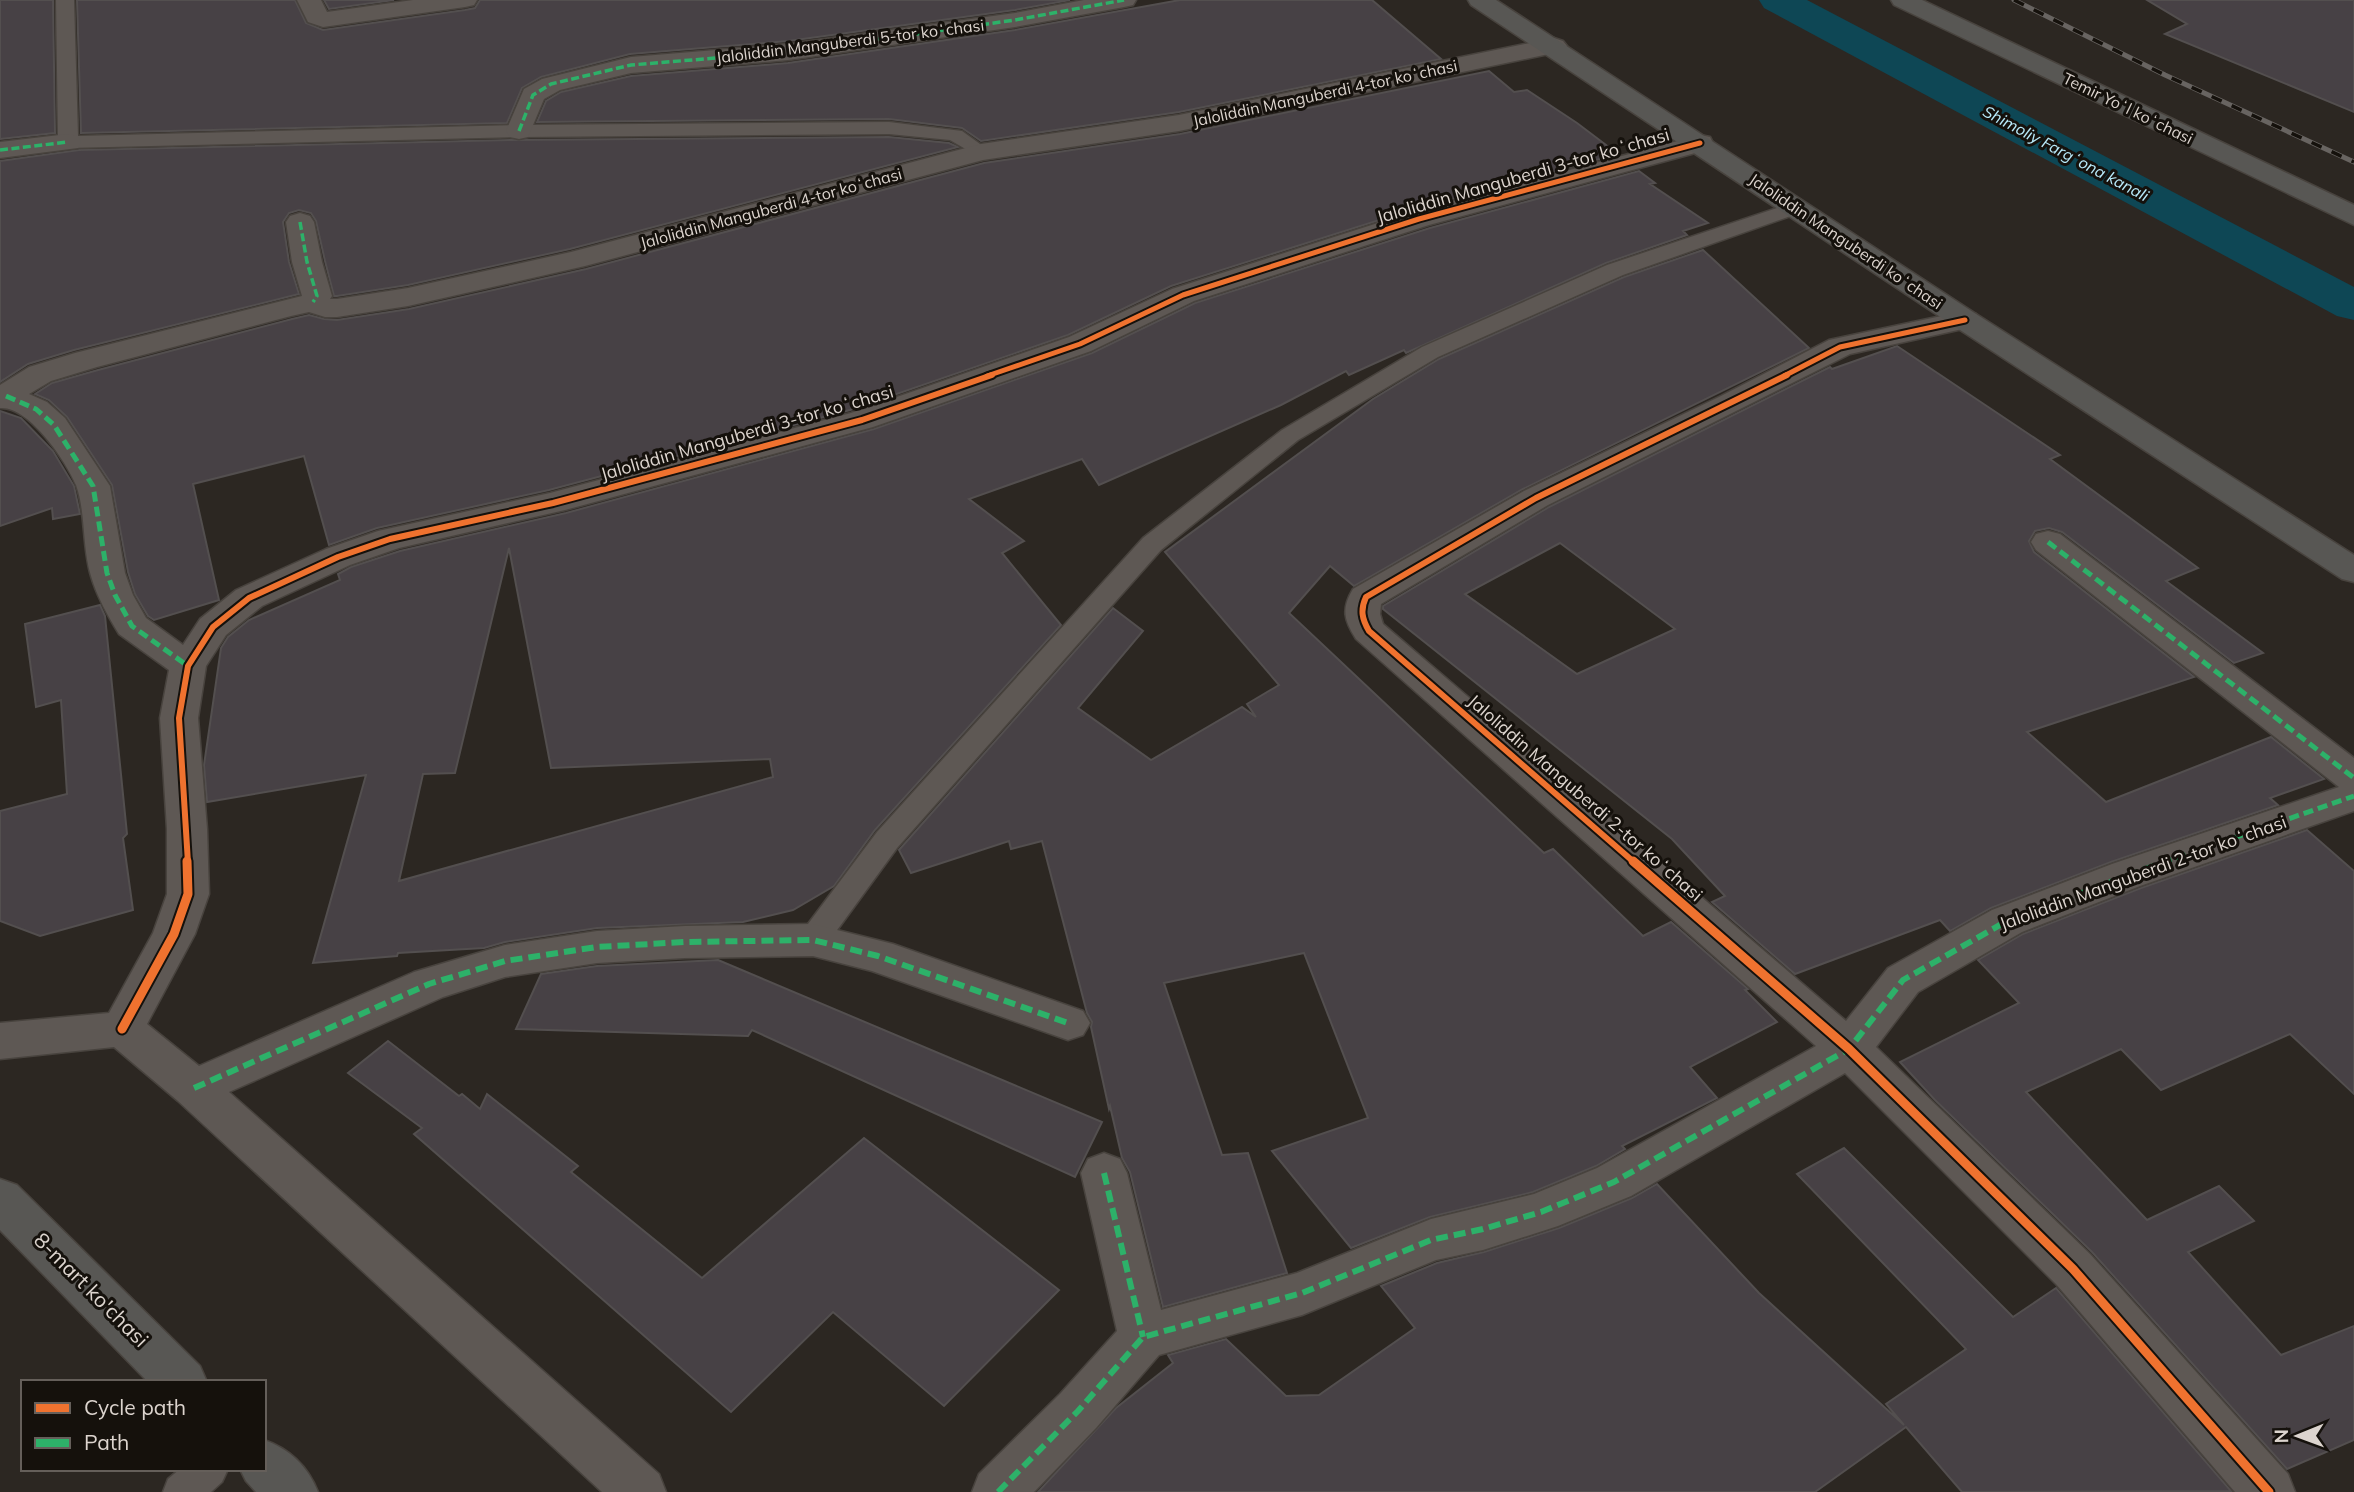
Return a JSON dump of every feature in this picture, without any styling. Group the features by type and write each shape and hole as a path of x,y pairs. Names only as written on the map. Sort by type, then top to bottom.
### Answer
{"main road":[{"name":"Jaloliddin Manguberdi koʻchasi","path":"1480,0 1554,46 1965,320 2354,571"},
{"name":"Temir Yoʻl koʻchasi","path":"1903,0 2354,216"},
{"name":"8-mart ko'chasi","path":"0,1199 180,1380"},
{"path":"266,1466 292,1492"}],"street":[{"path":"309,0 317,17 323,20 465,0"},
{"name":"Jaloliddin Manguberdi 5-tor koʻchasi","path":"519,131 533,95 551,84 620,67 788,52 1015,20 1124,0"},
{"name":"Jaloliddin Manguberdi 4-tor koʻchasi","path":"3,397 40,374 75,363 313,302 325,307 361,305 575,260 981,152 1179,122 1554,46"},
{"path":"0,150 68,142"},
{"name":"Jaloliddin Manguberdi 3-tor koʻchasi","path":"121,1029 174,934 188,894 187,829 179,718 188,666 213,627 249,598 338,557 377,544 553,503 862,420 1080,344 1183,295 1419,219 1700,143"},
{"path":"300,222 307,262 317,296 313,302"},
{"name":"Jaloliddin Manguberdi 2-tor koʻchasi","path":"1965,320 1840,347 1732,403 1536,498 1366,597 1360,608 1361,618 1369,631 1849,1049 2073,1269 2269,1492"},
{"path":"3,397 29,405 54,425 93,486 107,573 115,595 132,626 188,666"},
{"path":"2048,542 2354,778"},
{"name":"Jaloliddin Manguberdi 2-tor koʻchasi","path":"1143,1337 1301,1293 1431,1240 1483,1229 1541,1212 1614,1182 1849,1049 1903,979 2007,921 2354,796"},
{"path":"194,1088 429,984 505,961 597,947 685,942 813,940 878,956 1068,1023"},
{"path":"0,1041 121,1029 194,1088 640,1492"},
{"path":"998,1492 1077,1411 1143,1337 1104,1172"}],"lane":[{"path":"65,0 68,142 519,131 889,128 955,135 981,152"},
{"path":"813,940 887,839 1152,544 1290,435 1430,352 1615,270 1795,208"},
{"path":"182,1492 207,1471"}],"building":[{"path":"0,0 53,0 55,133 0,139"},
{"path":"77,0 295,0 306,23 323,30 465,10 475,8 480,0 1070,0 788,41 630,54 541,77 522,88 507,123 81,133"},
{"path":"324,0 394,0 329,9"},
{"path":"1180,0 1372,0 1441,59 1179,112 981,141 962,128 889,119 537,122 546,101 561,92 631,76 788,63 1015,30"},
{"path":"2147,0 2354,0 2354,112 2165,34 2187,24"},
{"path":"1489,71 1514,92 1527,90 1618,154 1408,211 1171,286 1068,335 850,410 549,490 377,528 329,545 304,456 193,484 219,600 154,620 148,616 135,594 128,572 112,485 67,417 49,400 35,394 52,383 292,319 309,315 337,320 409,309 586,269 984,163 1180,134"},
{"path":"889,137 949,143 958,147 570,249 408,285 337,296 334,296 316,221 311,213 299,210 289,213 283,222 289,262 299,294 74,350 28,364 0,382 0,161 79,150 511,140"},
{"path":"1639,171 1655,183 1650,184 1708,223 1683,231 1687,235 1606,263 1406,353 1404,350 1349,375 1346,371 1281,405 1099,485 1082,459 969,499 1024,541 1002,553 1061,625 875,830 834,886 793,910 743,922 597,928 505,942 484,948 398,953 397,956 313,963 366,775 207,802 204,765 221,648 228,637 249,620 340,580 338,574 351,567 400,551 566,513 874,429 1092,353 1195,303 1430,228","holes":["509,548 551,768 770,759 773,777 399,881 423,774 455,773"]},
{"path":"1703,250 1809,348 1523,489 1354,586 1330,566 1289,613 1544,853 1553,849 1643,936 1671,922 1748,989 1745,990 1777,1022 1690,1067 1717,1098 1622,1146 1625,1149 1596,1166 1533,1192 1430,1217 1351,1248 1272,1151 1368,1118 1304,953 1164,983 1222,1155 1248,1153 1287,1273 1163,1307 1130,1172 1122,1158 1110,1106 1109,1109 1092,1022 1087,1013 1042,841 1011,849 1009,841 911,873 899,850 1113,608 1143,631 1078,708 1151,760 1242,707 1256,717 1247,704 1279,685 1165,552 1373,399 1439,359 1624,277"},
{"path":"1897,346 2060,455 2050,459 2198,568 2166,581 2263,653 2234,663 2062,532 2049,528 2035,531 2029,541 2034,552 2194,677 2027,732 2106,802 2271,737 2324,779 2270,798 2278,805 2111,862 1991,908 1950,931 1940,920 1795,974 1712,902 1725,896 1672,839 1383,609 1383,606 1549,507 1830,367 1832,369","holes":["1560,543 1675,629 1577,674 1465,594"]},
{"path":"0,411 21,418 53,451 74,486 80,514 53,519 52,508 0,526"},
{"path":"100,605 105,616 127,834 123,838 133,910 40,936 0,921 0,811 67,794 61,700 36,707 25,624"},
{"path":"2307,830 2354,871 2354,1094 2290,1034 2161,1090 2121,1049 2026,1092 2147,1220 2219,1186 2254,1221 2188,1252 2281,1355 2354,1326 2354,1440 2287,1469 2092,1252 1935,1100 1900,1062 2019,1003 1978,960 2023,934 2141,888"},
{"path":"718,960 1102,1122 1075,1177 752,1030 748,1036 516,1029 541,974 597,966"},
{"path":"388,1041 480,1109 487,1094 578,1166 571,1172 702,1278 864,1138 1059,1290 944,1406 833,1312 731,1412 414,1134 422,1128 348,1073"},
{"path":"1844,1148 2013,1317 2056,1288 2231,1491 1962,1492 1906,1427 1815,1492 1038,1492 1116,1408 1173,1363 1168,1355 1226,1339 1286,1396 1319,1395 1415,1328 1381,1286 1437,1263 1484,1252 1559,1228 1632,1198 1657,1184 1759,1293 1904,1425 1886,1404 1966,1349 1797,1174"}],"waterway":[{"name":"Shimoliy Fargʻona kanali","path":"1778,0 2354,306"}],"railway":[{"path":"2014,0 2165,75 2354,162"}],"marked path":[{"path":"519,131 533,95 551,84 631,65 788,52 1015,20 1124,0"},
{"path":"0,150 68,142"},
{"path":"300,222 307,262 317,296 313,302"},
{"path":"6,396 36,409 54,425 93,486 107,573 115,595 132,626 188,666"},
{"path":"2048,542 2354,778"},
{"path":"998,1492 1078,1411 1143,1337 1302,1293 1431,1240 1483,1229 1541,1212 1614,1182 1849,1049 1903,980 2007,921 2126,875 2354,796"},
{"path":"194,1088 429,984 505,961 597,947 685,942 813,940 878,956 1068,1023"},
{"path":"1104,1173 1143,1337"}],"cycle path":[{"path":"122,1029 174,934 188,894 187,829 179,718 188,666 213,627 249,598 338,557 390,539 553,503 862,420 1080,344 1183,295 1419,219 1700,143"},
{"path":"1965,320 1840,347 1732,403 1536,498 1366,597 1362,606 1363,618 1369,631 1849,1049 2073,1269 2269,1492"}]}
